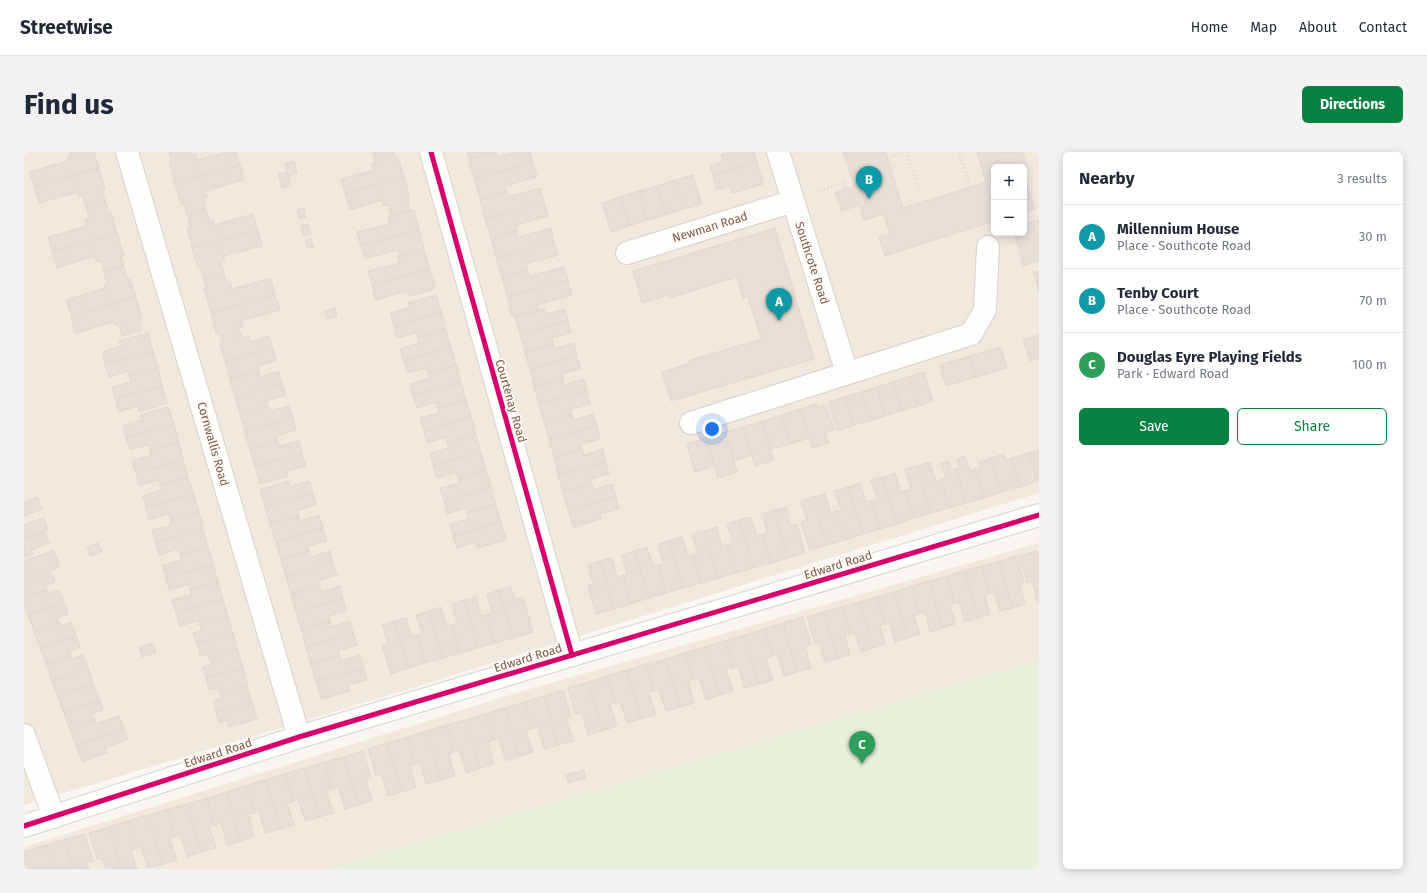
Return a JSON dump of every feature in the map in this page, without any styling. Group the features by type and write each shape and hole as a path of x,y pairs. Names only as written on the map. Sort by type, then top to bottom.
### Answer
{"street":[{"name":"Cornwallis Road","path":"128,152 299,737"},
{"name":"Courtenay Road","path":"431,152 572,655"},
{"name":"Southcote Road","path":"778,152 847,373"},
{"name":"Newman Road","path":"627,253 792,200"},
{"path":"691,423 971,334 985,310 988,247"},
{"name":"Edward Road","path":"24,826 299,737 1039,515"},
{"path":"24,735 54,817"}],"path":[{"path":"887,158 906,152 921,197"},
{"path":"959,152 970,187"},
{"path":"792,200 843,183 845,189"}],"shaded area":[{"path":"24,152 1039,152 1039,493 389,695 24,805"},
{"path":"1039,543 1039,660 332,869 24,869 24,847 523,691"}],"green space":[{"path":"1039,660 1039,869 329,869"}],"building":[{"path":"70,152 94,152 99,168 34,187 29,172 68,161 67,157 71,156"},
{"path":"169,152 191,152 192,155 195,154 197,160 226,152 236,152 240,165 175,183 169,162 172,161"},
{"path":"373,152 394,152 395,157 398,156 404,177 345,194 341,179 373,170 372,163 376,162"},
{"path":"467,152 496,152 469,159"},
{"path":"496,152 497,157 517,152 530,152 533,163 474,179 469,159"},
{"path":"731,152 754,152 757,162 713,175 710,166 723,162 721,155"},
{"path":"843,152 886,152 903,208 986,182 977,152 1022,152 1026,164 991,164 991,222 885,256 879,237 890,234 884,214 864,220 860,205 841,211 835,192 854,186"},
{"path":"294,161 297,173 288,176 285,164"},
{"path":"757,162 763,184 732,193 730,186 717,190 713,175"},
{"path":"533,163 537,177 505,186 507,192 480,199 474,179"},
{"path":"240,165 244,180 205,191 207,197 203,198 206,210 187,215 184,204 181,205 175,183"},
{"path":"99,168 105,189 102,190 105,201 86,207 82,196 79,197 77,192 39,203 34,187"},
{"path":"287,172 291,186 282,188 278,174"},
{"path":"693,175 702,204 684,209 675,180"},
{"path":"404,177 410,199 408,199 410,210 391,215 388,205 384,206 382,200 350,210 345,194"},
{"path":"675,180 684,209 666,215 657,186"},
{"path":"1027,184 1035,209 1027,211"},
{"path":"657,186 666,215 647,220 639,191"},
{"path":"540,188 544,202 485,219 480,199 507,192 508,197"},
{"path":"639,191 647,220 629,226 620,197"},
{"path":"620,197 629,226 611,232 602,203"},
{"path":"105,201 109,213 111,212 117,233 52,252 48,237 87,226 85,219 89,218 86,207"},
{"path":"544,202 548,216 516,225 517,231 491,238 485,219"},
{"path":"304,208 306,217 300,219 297,210"},
{"path":"206,210 210,221 213,220 214,225 253,214 258,230 192,248 187,227 190,227 187,215"},
{"path":"414,210 419,230 361,246 357,232 389,224 388,217"},
{"path":"1039,220 1039,240 1018,246 1015,236 1027,236 1027,223"},
{"path":"308,224 311,234 304,236 301,226"},
{"path":"551,228 554,242 496,258 491,238 517,231 519,237"},
{"path":"775,228 814,359 671,401 662,372 689,364 688,361 761,339 748,297 743,298 737,277 669,298 668,295 642,303 633,271"},
{"path":"258,230 262,246 223,256 225,260 221,261 224,274 204,280 201,267 198,268 192,248"},
{"path":"419,230 424,249 398,257 397,250 365,259 361,246"},
{"path":"117,233 124,255 121,256 124,266 104,272 101,261 97,262 95,256 57,268 52,252"},
{"path":"311,238 314,247 308,248 305,240"},
{"path":"1039,240 1039,261 1023,266 1018,246"},
{"path":"554,242 558,255 526,264 528,270 502,278 496,258"},
{"path":"424,249 430,269 372,285 368,271 400,263 398,257"},
{"path":"124,266 127,278 130,278 136,297 71,316 66,300 105,288 104,285 107,284 104,272"},
{"path":"564,267 568,280 507,297 502,278 528,270 529,276"},
{"path":"430,269 435,289 409,296 407,291 375,300 372,285"},
{"path":"1039,271 1039,292 1033,272"},
{"path":"224,274 226,282 230,281 232,289 271,278 275,295 211,313 204,288 207,288 204,280"},
{"path":"568,280 572,295 537,305 539,310 512,317 507,297"},
{"path":"275,295 280,310 241,321 243,327 239,328 241,336 222,341 219,333 216,334 211,313"},
{"path":"436,295 441,312 394,326 390,313 409,308 408,303"},
{"path":"136,297 142,318 139,319 142,330 122,336 119,324 115,325 114,322 75,333 71,316"},
{"path":"335,308 337,316 327,319 325,311"},
{"path":"544,309 545,314 565,309 568,321 520,334 515,317"},
{"path":"441,312 446,330 418,338 416,333 397,338 394,326"},
{"path":"568,321 571,333 552,338 553,344 525,352 520,334"},
{"path":"446,330 451,347 404,361 400,349 419,343 418,338"},
{"path":"148,333 153,351 105,364 102,352 121,346 119,341"},
{"path":"1039,335 1039,358 1030,361 1023,340"},
{"path":"249,336 250,342 269,336 273,348 225,362 220,344"},
{"path":"574,343 577,356 530,369 525,352 553,344 555,348"},
{"path":"451,347 456,365 428,373 426,368 407,373 404,361"},
{"path":"1001,347 1007,368 976,377 970,356"},
{"path":"273,348 276,361 257,366 259,371 230,379 225,362"},
{"path":"153,351 158,368 129,376 128,371 109,377 105,364"},
{"path":"577,356 581,369 562,374 563,379 534,387 530,369"},
{"path":"970,356 976,377 946,386 940,365"},
{"path":"456,365 461,382 413,396 410,384 429,378 428,373"},
{"path":"158,368 162,386 115,399 112,387 131,382 129,376"},
{"path":"259,371 260,377 279,371 282,383 235,397 230,379"},
{"path":"924,372 933,401 918,406 908,377"},
{"path":"908,377 918,406 902,411 893,382"},
{"path":"563,379 564,385 584,379 587,391 539,404 534,387"},
{"path":"461,382 466,400 438,408 436,402 417,408 413,396"},
{"path":"893,382 902,411 885,416 877,387"},
{"path":"282,383 286,395 267,401 268,406 240,414 235,397"},
{"path":"162,386 167,403 139,412 138,406 118,412 115,399"},
{"path":"877,387 885,416 869,421 861,392"},
{"path":"587,391 590,404 571,409 572,414 544,422 539,404"},
{"path":"861,392 869,421 854,425 845,397"},
{"path":"845,397 854,425 837,431 828,402"},
{"path":"466,400 471,417 424,431 420,418 439,413 438,408"},
{"path":"817,404 817,407 826,405 834,430 825,433 829,443 812,448 800,409"},
{"path":"268,406 270,411 289,406 293,418 245,432 240,414"},
{"path":"168,407 174,424 126,438 123,425 142,420 140,415"},
{"path":"800,409 809,438 790,444 781,415"},
{"path":"572,414 574,420 593,414 597,426 549,439 544,422"},
{"path":"781,415 790,444 771,449 762,421"},
{"path":"471,417 476,435 447,443 446,437 427,443 424,431"},
{"path":"293,418 296,430 277,436 278,441 250,449 245,432"},
{"path":"762,421 774,460 755,466 743,427"},
{"path":"174,424 179,442 150,450 149,445 130,450 126,438"},
{"path":"597,426 600,439 581,444 582,449 554,457 549,439"},
{"path":"743,427 752,455 733,461 725,432"},
{"path":"725,432 737,472 718,478 706,438"},
{"path":"476,435 481,452 433,466 430,453 449,448 447,443"},
{"path":"706,438 714,466 695,472 687,444"},
{"path":"278,441 279,446 299,441 302,453 255,467 250,449"},
{"path":"179,442 183,460 136,473 132,461 152,455 150,450"},
{"path":"582,449 584,455 603,449 606,462 558,475 554,457"},
{"path":"1039,450 1039,481 1038,481 1029,453"},
{"path":"481,452 486,470 458,478 456,472 437,478 433,466"},
{"path":"302,453 306,466 287,471 288,476 260,484 255,467"},
{"path":"1029,453 1038,481 1020,487 1011,458"},
{"path":"1004,454 1006,460 1011,458 1020,487 1002,492 991,458"},
{"path":"965,456 970,471 975,469 984,498 966,503 956,469 959,467 957,459"},
{"path":"991,458 1002,492 984,498 975,469 981,468 979,462"},
{"path":"183,460 188,477 160,485 159,480 139,485 136,473"},
{"path":"949,461 951,470 956,469 966,503 949,508 941,480 946,478 941,463"},
{"path":"606,462 609,474 591,479 592,484 563,492 558,475"},
{"path":"930,462 936,481 941,480 949,508 931,513 917,466"},
{"path":"917,466 931,513 914,518 906,490 911,489 905,469"},
{"path":"486,470 491,487 444,501 440,488 459,483 458,478"},
{"path":"895,473 901,492 906,490 914,518 897,524 882,477"},
{"path":"188,477 194,494 146,508 143,496 162,490 160,485"},
{"path":"882,477 897,524 880,529 871,501 877,499 871,480"},
{"path":"289,481 290,487 309,481 313,493 265,507 260,490"},
{"path":"860,483 866,502 871,501 880,529 862,534 848,487"},
{"path":"592,484 593,490 612,484 616,497 568,510 563,492"},
{"path":"491,487 496,505 467,513 466,508 447,514 444,501"},
{"path":"848,487 862,534 845,540 836,511 841,510 835,491"},
{"path":"313,493 316,505 297,511 299,516 270,524 265,507"},
{"path":"194,494 199,512 170,520 169,514 149,520 146,508"},
{"path":"825,494 831,513 836,511 845,540 827,545 813,497"},
{"path":"37,497 42,509 24,516 24,502"},
{"path":"616,497 619,509 600,514 601,519 573,527 568,510"},
{"path":"813,497 827,545 810,550 801,522 807,520 801,501"},
{"path":"496,505 501,522 453,536 450,524 469,519 467,513"},
{"path":"786,507 791,526 797,524 805,553 788,558 774,510"},
{"path":"774,510 788,558 771,563 762,534 767,533 762,514"},
{"path":"199,512 203,529 156,543 152,530 171,525 170,520"},
{"path":"319,515 323,528 276,542 270,524 299,516 300,521"},
{"path":"751,517 757,536 762,534 771,563 753,568 739,520"},
{"path":"44,518 48,530 24,539 24,525"},
{"path":"739,520 753,568 736,573 727,545 733,543 727,524"},
{"path":"501,522 506,540 477,548 476,542 457,548 453,536"},
{"path":"717,527 722,546 727,545 736,573 718,578 704,531"},
{"path":"323,528 327,541 308,546 309,551 281,559 276,542"},
{"path":"203,529 208,547 180,555 178,549 159,555 156,543"},
{"path":"45,531 49,543 31,550 33,554 24,557 24,539"},
{"path":"704,531 718,578 701,583 693,555 698,553 692,534"},
{"path":"682,537 688,556 693,555 701,583 683,588 669,541"},
{"path":"669,541 683,588 666,593 658,565 663,563 658,544"},
{"path":"98,543 102,552 90,556 87,547"},
{"path":"208,547 213,564 166,578 162,566 181,560 180,555"},
{"path":"647,547 653,566 658,565 666,593 648,598 635,551"},
{"path":"54,550 59,567 24,580 24,561"},
{"path":"309,551 311,557 330,551 333,563 286,577 281,559"},
{"path":"635,551 648,598 631,604 623,575 627,574 622,555"},
{"path":"1037,551 1039,558 1039,601 1037,601 1032,582 1027,583 1019,556"},
{"path":"1017,556 1024,583 1020,585 1025,604 1012,608 999,561"},
{"path":"612,558 617,577 623,575 631,604 614,609 600,561"},
{"path":"600,561 614,609 596,614 588,586 593,584 588,565"},
{"path":"999,561 1012,608 1000,611 994,592 989,593 982,566"},
{"path":"333,563 337,575 318,581 319,586 291,594 286,577"},
{"path":"213,564 218,582 190,590 188,584 169,590 166,578"},
{"path":"982,566 989,593 985,595 990,614 978,618 964,571"},
{"path":"50,570 55,582 45,585 47,590 24,598 24,580"},
{"path":"964,571 978,618 965,622 959,602 954,603 947,576"},
{"path":"947,576 954,603 950,605 955,624 942,628 929,581"},
{"path":"929,581 942,628 930,632 925,612 919,614 912,586"},
{"path":"218,582 223,599 176,613 172,600 191,595 190,590"},
{"path":"319,586 321,592 340,586 343,598 296,612 291,594"},
{"path":"912,586 919,614 914,615 920,634 908,638 894,592"},
{"path":"511,587 515,600 523,597 533,632 513,638 499,590"},
{"path":"47,590 48,593 59,590 64,602 28,615 24,598"},
{"path":"499,590 513,638 495,643 486,615 492,613 487,594"},
{"path":"894,592 908,638 895,642 889,622 885,624 877,597"},
{"path":"476,597 481,616 486,615 495,643 478,648 464,600"},
{"path":"877,597 885,624 880,625 885,644 873,648 859,602"},
{"path":"343,598 347,611 328,616 330,621 301,629 296,612"},
{"path":"223,599 228,617 200,625 199,621 179,626 176,613"},
{"path":"464,600 478,648 460,653 452,625 457,623 452,604"},
{"path":"64,602 68,614 57,618 59,622 34,631 28,615"},
{"path":"859,602 873,648 861,652 855,633 850,634 842,607"},
{"path":"441,607 447,626 452,625 460,653 443,658 429,611"},
{"path":"842,607 850,634 845,635 850,655 838,658 824,612"},
{"path":"429,611 443,658 425,663 417,635 422,634 416,615"},
{"path":"824,612 838,658 825,662 820,643 815,644 807,617"},
{"path":"228,617 233,634 197,644 193,633 201,631 200,625"},
{"path":"803,617 811,644 805,646 811,668 797,672 783,623"},
{"path":"406,618 412,637 417,635 425,663 408,668 394,621"},
{"path":"330,621 331,627 350,621 353,633 306,647 301,629"},
{"path":"394,621 408,668 391,674 382,645 388,644 382,625"},
{"path":"59,622 60,626 71,622 76,635 40,648 34,631"},
{"path":"783,623 797,672 784,676 777,654 772,656 764,629"},
{"path":"764,629 772,656 766,658 773,680 759,684 744,635"},
{"path":"353,633 357,645 338,651 340,656 311,664 306,647"},
{"path":"233,634 238,651 209,659 208,654 200,656 197,644"},
{"path":"76,635 80,647 69,652 71,655 46,664 40,648"},
{"path":"744,635 759,684 744,688 738,666 733,668 725,641"},
{"path":"725,641 733,668 726,669 733,691 720,695 705,647"},
{"path":"153,643 156,653 142,657 139,647"},
{"path":"705,647 720,695 706,700 699,678 694,679 685,653"},
{"path":"238,651 243,668 206,678 203,667 211,664 209,659"},
{"path":"685,653 694,679 688,681 694,703 680,707 666,659"},
{"path":"71,655 72,659 83,655 88,667 52,681 46,664"},
{"path":"360,655 364,668 316,682 311,664 340,656 341,661"},
{"path":"666,659 680,707 666,711 659,690 654,691 646,664"},
{"path":"646,664 654,691 649,693 656,715 641,719 627,670"},
{"path":"88,667 93,684 58,697 52,681"},
{"path":"243,668 247,685 219,693 217,688 209,690 206,678"},
{"path":"364,668 367,680 348,685 350,691 321,699 316,682"},
{"path":"627,670 641,719 627,723 620,701 615,703 607,676"},
{"path":"607,676 615,703 610,704 617,726 602,731 588,682"},
{"path":"588,682 602,731 588,735 582,713 576,714 568,688"},
{"path":"93,684 100,700 64,713 58,697"},
{"path":"247,685 252,702 216,712 213,701 221,698 219,693"},
{"path":"563,690 571,717 566,719 573,741 558,745 544,696"},
{"path":"544,696 558,745 544,749 538,727 532,729 524,702"},
{"path":"100,700 103,710 92,714 95,720 70,730 64,713"},
{"path":"252,702 257,719 229,727 227,720 219,723 216,712"},
{"path":"524,702 532,729 526,730 533,752 519,756 505,708"},
{"path":"505,708 519,756 506,761 499,739 493,740 485,714"},
{"path":"485,714 493,740 488,742 494,764 480,768 466,720"},
{"path":"119,716 124,728 76,746 70,730 95,720 96,724"},
{"path":"466,720 480,768 466,773 459,751 454,752 446,725"},
{"path":"446,725 454,752 449,754 455,776 441,780 427,731"},
{"path":"124,728 128,739 105,748 107,753 82,762 76,746"},
{"path":"427,731 441,780 426,784 420,763 415,764 407,737"},
{"path":"407,737 415,764 410,765 416,787 402,792 387,743"},
{"path":"387,743 402,792 388,796 381,774 376,775 368,749"},
{"path":"363,751 371,778 366,779 372,801 358,805 344,757"},
{"path":"344,757 358,805 345,809 338,787 332,789 324,762"},
{"path":"324,762 332,789 326,791 333,813 319,817 304,768"},
{"path":"304,768 319,817 305,821 298,799 293,801 285,774"},
{"path":"584,770 586,778 568,783 566,775"},
{"path":"285,774 293,801 287,803 294,825 280,829 265,780"},
{"path":"265,780 280,829 265,833 259,811 254,813 245,786"},
{"path":"245,786 254,813 248,814 254,836 241,841 226,792"},
{"path":"226,792 241,841 227,845 221,823 214,825 207,798"},
{"path":"207,798 214,825 209,826 216,848 201,852 187,804"},
{"path":"187,804 201,852 187,857 180,835 175,836 168,809"},
{"path":"168,809 175,836 170,838 177,860 163,864 148,815"},
{"path":"148,815 163,864 148,868 141,847 137,848 128,821"},
{"path":"128,821 137,848 131,850 137,869 122,869 109,827"},
{"path":"109,827 122,869 106,869 102,858 97,859 89,833"},
{"path":"85,834 93,861 87,862 89,869 74,869 65,839"},
{"path":"65,839 74,869 53,869 46,845"},
{"path":"46,845 53,869 31,869 26,851"},
{"path":"26,851 31,869 24,869 24,852"}],"cycle path":[{"path":"431,152 572,655"},
{"path":"24,826 299,737 1039,515"}],"place":[{"name":"Tenby Court","path":"869,199"},
{"name":"Millennium House","path":"779,321"},
{"name":"Douglas Eyre Playing Fields","path":"862,764"}]}
